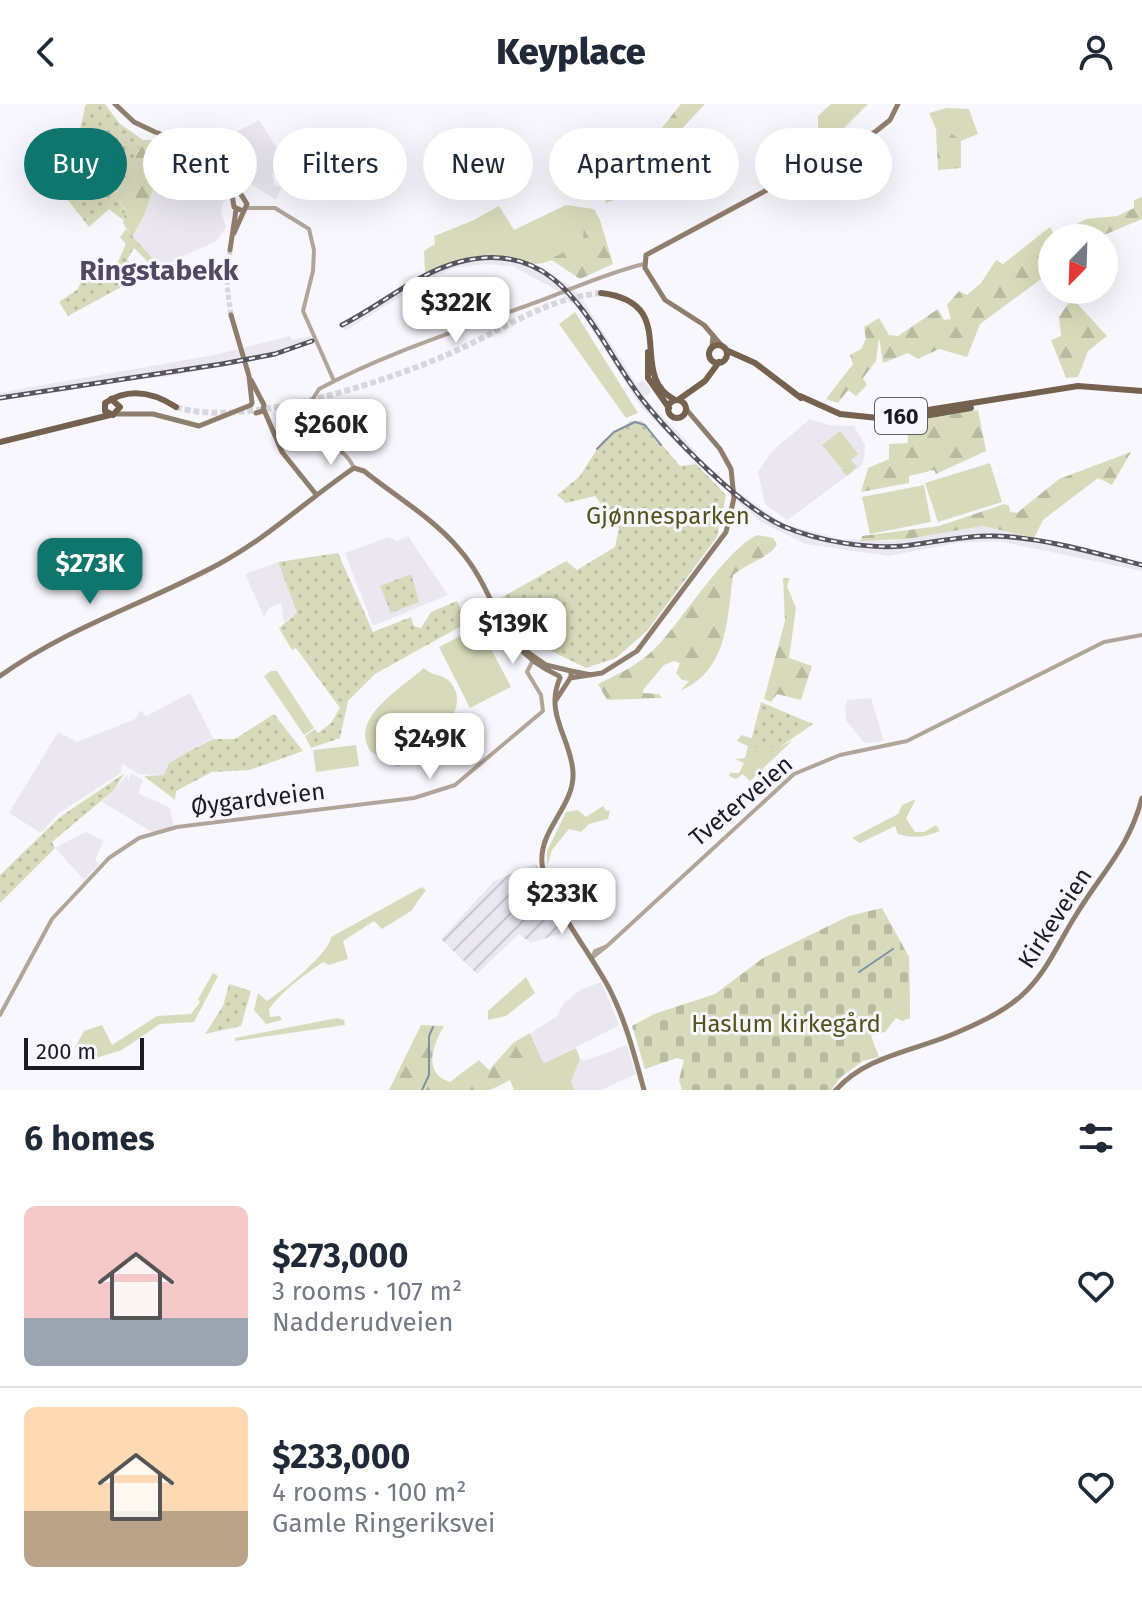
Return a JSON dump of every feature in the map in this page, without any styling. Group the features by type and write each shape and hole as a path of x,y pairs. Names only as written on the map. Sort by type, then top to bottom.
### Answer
{"main road":[{"path":"115,104 134,122 147,128"},
{"path":"724,348 713,334 663,297 644,266 646,255 653,248 875,132 890,120 898,104"},
{"path":"230,250 236,210 233,202 241,200"},
{"path":"234,233 245,209 245,200"},
{"path":"236,210 245,209"},
{"path":"0,676 69,632 234,555 282,524 315,493 354,468 364,471 453,541 481,581 511,639 533,661 564,678 592,676 618,665 645,642 729,527 734,498 731,469 720,449 686,408 654,379 649,324 641,312 616,297 601,293"},
{"path":"231,315 251,384 261,401 270,429 282,452 315,493"},
{"path":"713,334 712,348 719,361"},
{"path":"651,341 646,362 648,378 673,417 681,417 700,428"},
{"path":"712,348 724,348"},
{"path":"669,408 712,372 724,348"},
{"name":"160","path":"724,348 755,363 826,413 871,421 930,416 1005,399 1088,386 1142,391"},
{"path":"719,361 739,356"},
{"path":"251,384 255,413 270,429"},
{"path":"681,417 692,391"},
{"path":"90,422 111,399 139,392 176,407 138,395 128,397 112,415"},
{"path":"111,399 136,413 205,426 261,401"},
{"path":"104,405 112,415"},
{"path":"237,414 264,410"},
{"path":"0,442 112,415 136,413"},
{"path":"533,661 592,676"},
{"path":"561,669 564,678"},
{"path":"571,671 564,678 554,704 573,776 568,798 545,843 543,865 555,897 617,1003 644,1090"},
{"name":"Kirkeveien","path":"836,1090 869,1064 961,1030 1023,995 1051,961 1082,904 1123,849 1142,798"}],"street":[{"path":"247,200 285,212 309,229 314,250 313,271 303,311 334,381"},
{"path":"245,209 262,206"},
{"path":"354,468 350,461 321,438 313,413 314,394 334,381 413,346 571,288 644,266"},
{"name":"Tveterveien","path":"592,958 794,774 840,755 907,741 1104,642 1142,635"},
{"name":"Øygardveien","path":"0,1015 52,919 123,847 164,830 414,798 449,788 542,712 544,704 527,672 533,661"}],"shaded area":[{"path":"259,120 273,142 273,198 257,188 257,128 244,128"},
{"path":"149,200 225,200 221,210 226,227 216,241 160,267 132,237"},
{"path":"489,256 529,263 569,285 581,297 636,383 643,381 649,387 651,392 644,397 697,452 691,458 641,407 580,311 556,290 514,267 486,264 455,268 429,279 345,331 340,323 438,266"},
{"path":"290,336 292,340 310,336 313,343 270,357 164,377 94,383 0,400 0,393 214,355"},
{"path":"810,419 828,425 854,426 865,445 864,459 862,465 787,520 765,504 758,472 771,452"},
{"path":"739,493 784,524 840,539 893,541 983,526 1142,563 1142,571 998,541 958,543 888,556 805,544 759,521 737,501"},
{"path":"408,536 448,595 373,626 345,553 389,537 397,541"},
{"path":"278,562 297,614 284,622 281,603 269,608 264,617 245,574"},
{"path":"190,693 213,738 170,762 164,775 139,774 122,764 121,773 59,813 41,833 9,813 58,732 77,742 135,719 141,710 146,716"},
{"path":"871,698 884,741 864,743 846,720 845,707 847,700"},
{"path":"131,773 143,780 138,793 170,808 174,827 152,832 102,802 128,774 128,781"},
{"path":"86,832 104,841 95,859 99,864 84,880 55,848"},
{"path":"536,864 559,912 562,933 531,943 519,934 477,974 441,939 494,881"},
{"path":"601,982 619,1025 544,1064 531,1033 557,1016 564,1003 580,990"},
{"path":"627,1045 636,1074 601,1090 575,1090 571,1081 580,1059 587,1060"}],"green space":[{"path":"86,104 105,104 126,128 80,128"},
{"path":"681,104 705,104 683,128 662,128"},
{"path":"831,104 868,104 844,128 818,128 818,116"},
{"path":"947,108 969,109 978,134 961,141 936,129 929,113"},
{"path":"949,115 951,133 961,141 961,168 938,170 936,129 940,128 940,116"},
{"path":"127,129 143,140 127,173"},
{"path":"143,140 143,200 149,200 132,237 123,223 125,209 118,200 127,200 127,173"},
{"path":"1142,197 1142,219 1118,229 1118,224 1077,224 1086,219 1117,216 1134,208 1134,200"},
{"path":"68,200 117,200 125,210 123,220 109,209 89,227"},
{"path":"566,205 594,209 600,220 587,222 583,243 559,257 533,264 509,257 476,256 455,260 425,273 424,251 435,244 434,236 499,206 514,230"},
{"path":"593,219 600,220 613,264 580,279 550,259 583,243 584,224"},
{"path":"126,229 160,267 151,272 153,267 134,248 127,260 145,274 68,316 59,302 78,289 84,274 97,278 106,276 117,264 126,244 120,237"},
{"path":"1038,236 1038,281 980,324 967,357 939,349 918,359 908,353 883,363 879,338 876,361 863,378 867,385 856,396 848,390 838,403 826,399 853,364 850,355 861,349 866,339 864,327 879,318 889,335 898,336 938,309 944,320 951,319 947,305 959,291 967,295 981,283 996,260 1003,264"},
{"path":"1068,304 1078,304 1107,336 1088,351 1078,377 1066,378 1051,340 1061,336 1059,317"},
{"path":"575,312 638,413 626,418 559,324"},
{"path":"978,410 986,451 936,474 934,470 909,476 909,483 861,492 868,468 889,459 889,444 908,443 907,422"},
{"name":"Gjønnesparken","path":"631,421 642,421 680,466 696,464 726,495 717,537 647,631 616,658 586,668 519,635 499,599 566,561 577,570 615,547 619,528 595,496 566,503 557,495 580,476 602,441"},
{"path":"840,431 858,454 851,460 857,467 847,476 841,470 844,467 841,468 822,445"},
{"path":"1131,452 1112,485 1098,478 1043,520 1034,538 983,526 907,539 861,541 862,536 939,526 1004,504 1009,506 1010,512 1017,513 1059,479"},
{"path":"990,463 1002,502 938,522 925,483"},
{"path":"924,485 931,522 870,534 862,497"},
{"path":"758,535 773,538 777,544 769,553 733,575 722,642 708,670 680,691 689,681 682,680 676,673 680,663 674,661 664,665 643,690 643,693 659,694 662,698 607,700 598,684 632,666 654,649 721,567 747,541"},
{"path":"338,553 373,632 411,617 414,626 421,628 431,612 457,601 466,620 465,624 375,674 348,701 340,738 311,748 305,736 315,729 318,733 331,723 340,708 296,648 292,650 279,628 297,613 278,562"},
{"path":"411,574 419,602 391,613 380,586"},
{"path":"783,578 790,578 787,586 796,608 789,658 812,666 801,700 777,694 771,702 764,699 785,621"},
{"path":"479,626 511,687 470,708 439,647"},
{"path":"424,668 451,683 457,695 456,707 441,730 398,767 371,752 365,740 366,728 380,705"},
{"path":"277,671 314,728 304,735 264,676"},
{"path":"761,702 813,724 780,747 754,747 751,741"},
{"path":"274,714 303,751 250,770 212,772 176,791 175,800 144,776 164,775 169,763 186,753 213,739 235,739"},
{"path":"741,735 780,747 793,740 750,781 743,774 736,779 729,776 730,773 739,773 744,763 735,759 745,758 748,746 737,741"},
{"path":"356,745 359,766 316,772 313,750"},
{"path":"125,773 113,791 52,842 55,848 0,903 0,875 60,817"},
{"path":"916,799 906,818 915,832 924,832 936,825 940,831 909,836 898,834 895,826 860,843 852,838 898,814 902,805"},
{"path":"603,806 606,811 610,810 608,819 589,824 581,832 569,829 552,850 547,867 547,851 566,812 578,810 586,817"},
{"path":"422,887 426,890 411,911 382,929 374,921 343,941 348,959 329,965 323,962 287,989 269,1009 270,1017 280,1016 282,1020 266,1024 254,1010 258,993 267,1001 283,989 314,962 331,937"},
{"name":"Haslum kirkegård","path":"882,908 909,957 910,997 869,1030 852,1035 863,1061 841,1077 831,1090 682,1090 679,1080 684,1060 677,1058 645,1069 632,1026 654,1014 715,994 763,958 849,916"},
{"path":"213,973 218,976 194,1022 160,1024 122,1050 83,1062 75,1047 84,1031 102,1025 112,1045 157,1016 191,1014"},
{"path":"526,977 535,993 506,1016 488,1020 488,1011"},
{"path":"229,984 251,991 241,1026 205,1034 223,1006"},
{"path":"910,997 910,1018 902,1021 896,1018 885,1032 871,1036 879,1057 863,1061 851,1035 869,1030"},
{"path":"337,1018 344,1020 345,1025 235,1041 235,1038"},
{"path":"421,1025 444,1026 432,1058 436,1072 450,1082 479,1060 489,1070 513,1043 530,1033 544,1064 490,1090 389,1090"},
{"path":"576,1048 580,1059 571,1081 575,1090 514,1090 510,1080"}],"waterway":[{"path":"597,449 614,432 635,422 645,425 661,445"},
{"path":"859,972 893,949"},
{"path":"422,1090 429,1075 429,1036 433,1027"}],"tunnel":[{"path":"230,250 227,286 231,315"},
{"path":"176,407 205,412 240,412 320,398 432,361 545,307 601,293"}],"railway":[{"path":"342,325 443,267 495,257 525,263 550,276 571,296 641,398 688,450 748,504 785,527 828,540 874,546 903,546 971,537 1031,539 1142,565"},
{"path":"0,398 222,364 275,354 312,341"}],"district":[{"name":"Ringstabekk","path":"159,270"}]}
